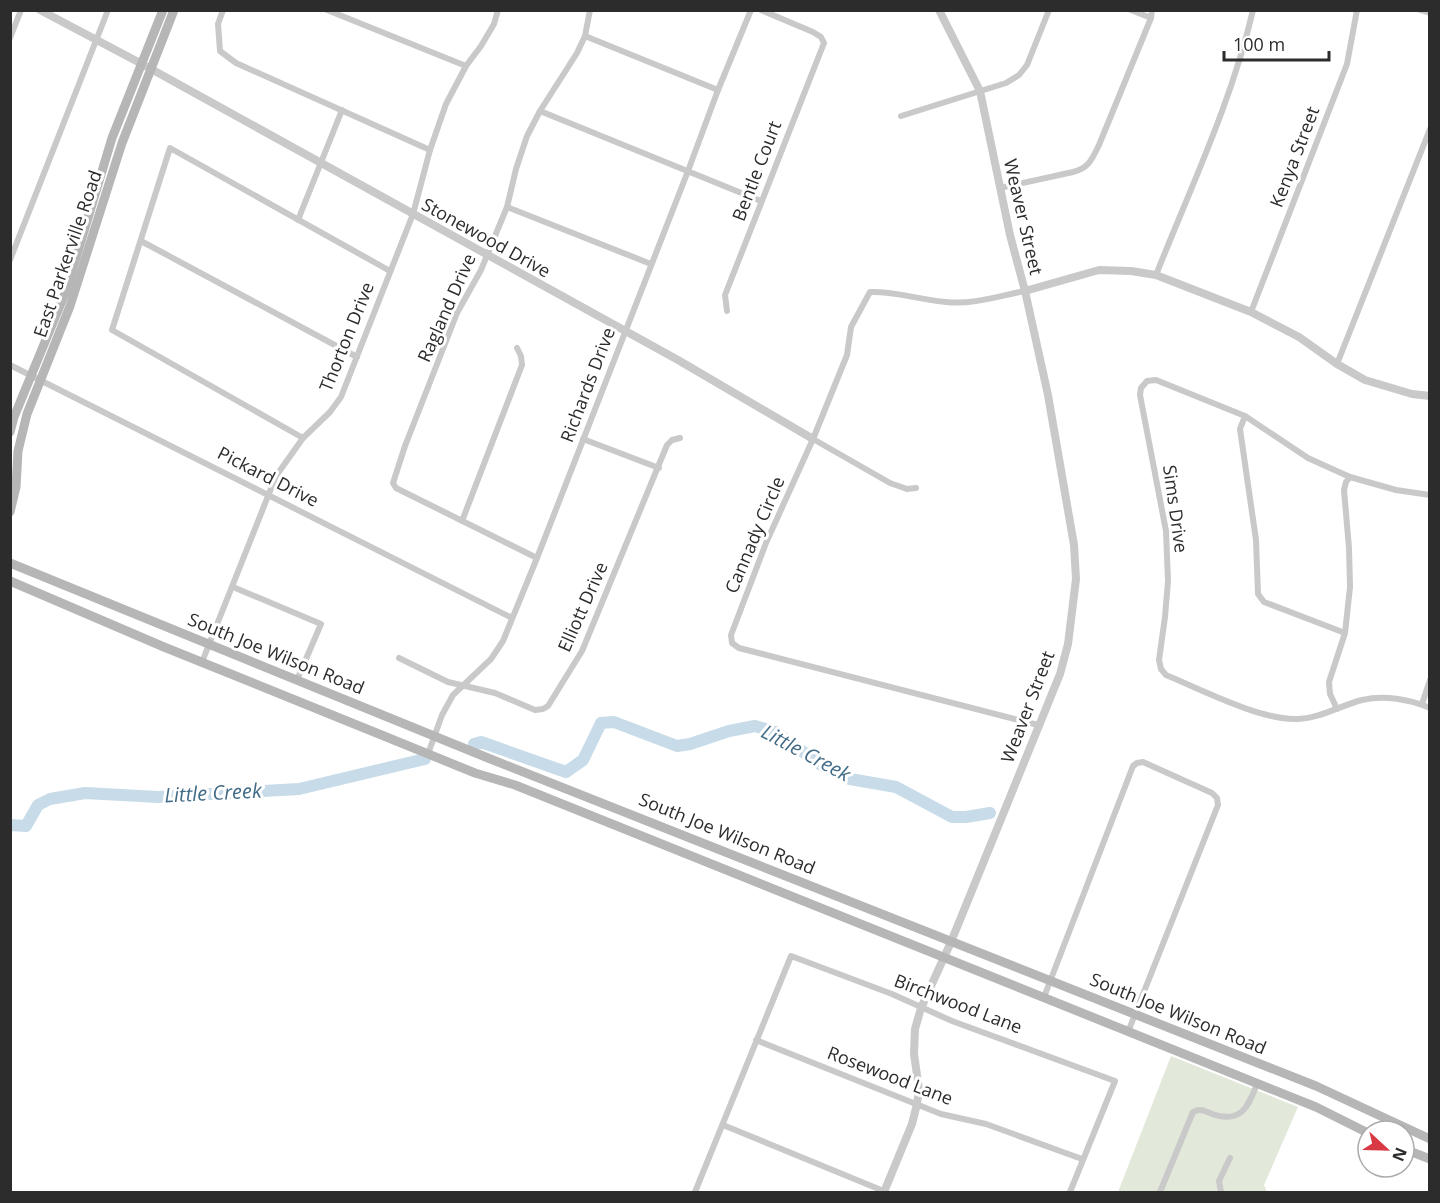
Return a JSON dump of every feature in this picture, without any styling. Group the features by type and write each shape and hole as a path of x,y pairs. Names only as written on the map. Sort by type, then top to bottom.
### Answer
{"main road":[{"name":"East Parkerville Road","path":"10,512 16,487 18,451 25,419 86,262 163,10"},
{"name":"East Parkerville Road","path":"10,432 14,417 66,291 112,138 174,10"},
{"name":"South Joe Wilson Road","path":"10,563 435,736 1316,1086 1430,1139"},
{"name":"South Joe Wilson Road","path":"10,581 428,754 533,793 1316,1107 1356,1127"}],"street":[{"path":"10,38 21,10"},
{"name":"Stonewood Drive","path":"40,10 146,66 678,360 890,483 907,489 916,488"},
{"path":"10,260 108,10"},
{"path":"223,10 218,24 220,51 236,63 430,150"},
{"path":"327,10 466,66"},
{"name":"Thorton Drive","path":"202,662 276,476 303,438 330,412 341,397 413,214 430,150 446,104 466,66 494,24 498,10"},
{"name":"Ragland Drive","path":"462,521 396,488 393,483 457,313 481,270 507,207 527,136 540,111 567,71 585,36 591,10"},
{"name":"Richards Drive","path":"428,754 453,695 490,659 503,641 751,10"},
{"name":"Bentle Court","path":"727,311 725,296 824,43 821,37 813,32 761,10"},
{"name":"Weaver Street","path":"885,1192 912,1124 920,1089 914,1054 915,1029 921,1008 951,942 1060,674 1068,644 1076,579 1074,545 1048,395 1025,291 1010,236 980,91 939,10"},
{"path":"901,116 1006,83 1019,75 1027,65 1049,10"},
{"path":"1131,10 1151,18"},
{"path":"1000,188 1083,170 1088,165 1099,145 1151,18 1152,10"},
{"path":"1156,275 1219,114 1242,51 1253,10"},
{"name":"Kenya Street","path":"1251,312 1347,64 1357,10"},
{"path":"1420,10 1430,13"},
{"path":"585,36 718,90"},
{"path":"298,220 342,110"},
{"path":"540,111 761,201"},
{"path":"1337,364 1430,129"},
{"path":"303,438 112,330 170,148 390,272"},
{"path":"507,207 651,264"},
{"path":"141,241 357,357"},
{"path":"1025,291 1099,270 1131,271 1156,275 1251,312 1299,336 1337,364 1365,380 1412,394 1430,396"},
{"name":"Cannady Circle","path":"1025,291 966,302 945,302 870,292 851,327 847,355 813,439 766,543 732,631 732,643 749,651 1038,725"},
{"path":"517,348 522,365 462,521 537,558"},
{"name":"Pickard Drive","path":"10,365 512,618"},
{"name":"Sims Drive","path":"1430,495 1396,490 1350,477 1308,458 1245,416 1156,380 1147,381 1141,388 1140,395 1166,531 1168,581 1160,666 1166,675 1269,717 1296,719 1320,716 1361,700 1381,698 1405,700 1430,708"},
{"path":"1245,416 1240,429 1256,540 1258,594 1264,602 1345,633"},
{"name":"Elliott Drive","path":"399,658 447,682 495,693 535,710 548,706 582,651 668,445 672,440 680,438"},
{"path":"583,439 659,468"},
{"path":"1336,709 1330,694 1329,682 1345,633 1350,587 1344,490 1350,477"},
{"path":"232,587 321,624 297,680"},
{"path":"1422,704 1430,680"},
{"path":"1044,997 1133,766 1143,762 1212,793 1217,798 1218,805 1128,1032"},
{"name":"Birchwood Lane","path":"756,1040 791,956 1115,1081 1082,1159"},
{"path":"695,1192 756,1040"},
{"name":"Rosewood Lane","path":"756,1040 941,1114 986,1124 1082,1159"},
{"path":"1160,1192 1193,1112 1200,1109 1220,1117 1243,1112 1249,1106 1257,1084"},
{"path":"723,1125 885,1192"},
{"path":"1221,1192 1219,1181 1230,1158"},
{"path":"1070,1192 1082,1159"}],"green space":[{"path":"1171,1056 1298,1107 1264,1185 1267,1192 1118,1192"}],"waterway":[{"name":"Little Creek","path":"474,744 481,742 566,772 583,760 601,723 614,722 677,746 755,726 775,732 823,766 850,779 896,787 952,817 990,813"},
{"name":"Little Creek","path":"10,825 26,826 38,805 50,799 85,793 158,797 299,789 425,759"}]}
